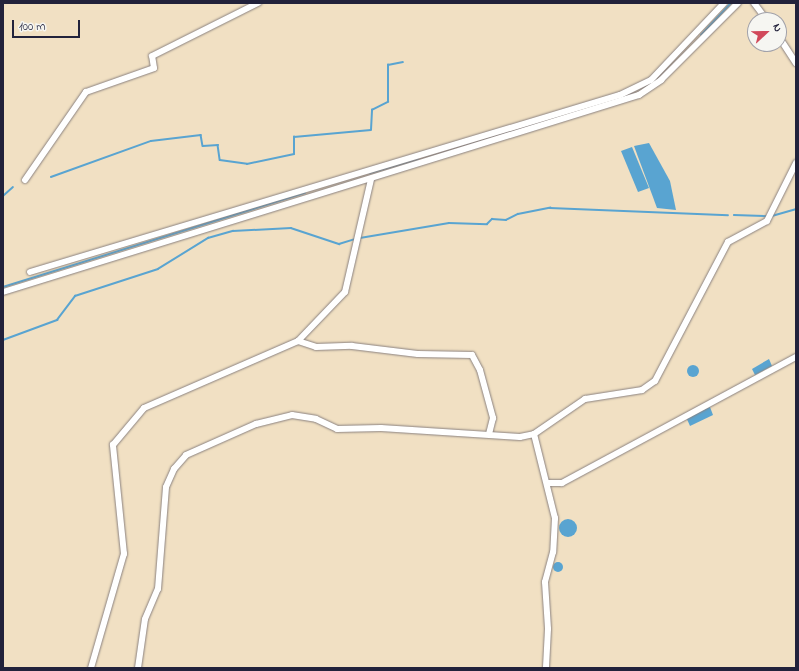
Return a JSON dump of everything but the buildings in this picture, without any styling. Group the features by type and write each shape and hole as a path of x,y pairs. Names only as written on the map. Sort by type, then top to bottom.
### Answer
{"street":[{"path":"25,180 86,92 154,68 152,56 258,3"},
{"path":"30,272 620,95 651,80 724,3"},
{"path":"3,292 639,95 661,80 738,3"},
{"path":"754,3 761,12"},
{"path":"787,49 796,63"},
{"path":"138,668 145,620 158,588 165,493 174,469 186,455 256,424 292,416 304,415 337,429 381,428 489,434 534,434 585,399 642,390 655,380 728,242 767,221 796,163"},
{"path":"91,668 124,554 113,445 118,437 144,408 298,341 345,292 371,179"},
{"path":"298,341 316,346 352,346 418,354 472,355 480,370 493,418 489,434"},
{"path":"547,483 562,483 796,357"},
{"path":"534,434 555,518 553,552 545,582 548,629 546,668"}],"water":[{"path":"649,143 670,181 676,210 657,208 634,146"},
{"path":"632,147 649,188 638,192 621,151"},
{"path":"769,359 772,366 755,375 752,369"},
{"path":"693,365 697,367 699,371 697,375 693,377 689,375 687,371 689,367"},
{"path":"710,407 713,415 690,426 686,417"},
{"path":"568,519 575,521 577,528 575,535 568,537 561,535 559,528 561,521"},
{"path":"558,562 563,567 558,572 553,567"}],"waterway":[{"path":"701,35 731,3"},
{"path":"51,177 151,141 201,135 203,146 218,145 220,160 247,164 294,154 294,137 371,130 372,110 388,102 388,65 403,62"},
{"path":"370,173 418,159"},
{"path":"3,196 13,187"},
{"path":"3,287 305,193"},
{"path":"360,238 449,223 487,224 492,219 506,220 518,214 550,208 728,215"},
{"path":"772,216 796,209"},
{"path":"734,215 768,216"},
{"path":"3,340 57,320 75,296 158,269 208,238 233,231 291,228 339,244 355,239"}]}
